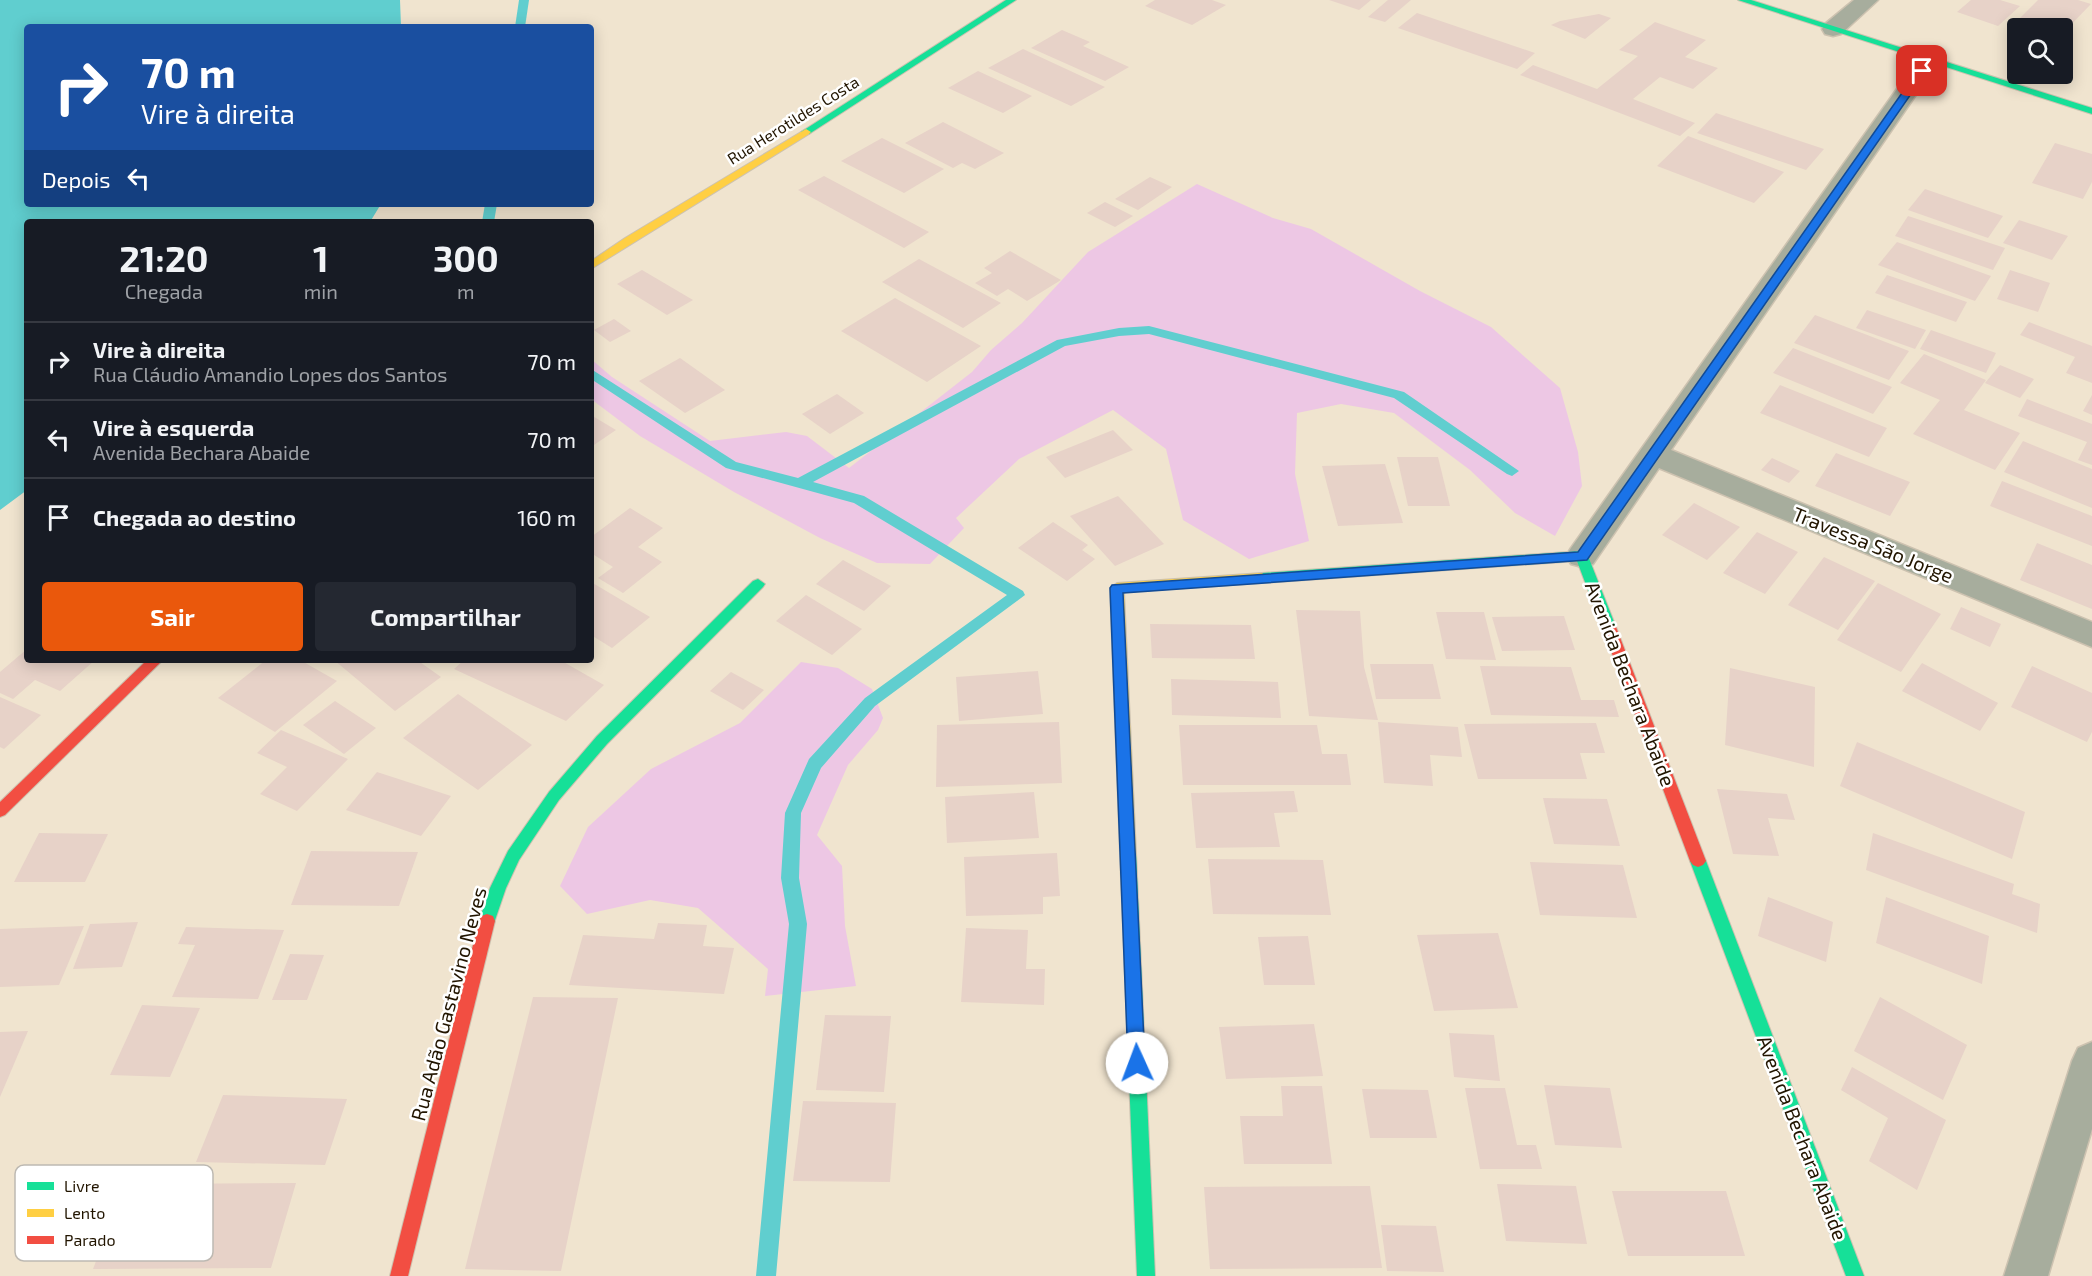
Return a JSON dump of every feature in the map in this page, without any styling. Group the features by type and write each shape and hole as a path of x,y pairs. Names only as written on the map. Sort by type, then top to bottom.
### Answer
{"street":[{"name":"Rua Herotildes Costa","path":"594,264 629,240 796,139 1012,0"},
{"path":"1742,0 2092,111"},
{"path":"1833,29 1867,0"},
{"name":"Avenida Bechara Abaide","path":"1855,1276 1582,556 1929,60"},
{"name":"Travessa São Jorge","path":"1653,454 2092,635"},
{"path":"1146,1276 1116,588 1582,556"},
{"name":"Rua Adão Gastavino Neves","path":"399,1276 491,906 526,832 591,751 758,584"},
{"path":"0,811 153,663"},
{"path":"2026,1276 2092,1061"}],"shaded area":[{"path":"1197,184 1273,218 1311,229 1420,291 1491,327 1560,388 1578,452 1582,486 1555,536 1515,513 1470,470 1394,413 1341,404 1297,413 1295,474 1309,541 1249,559 1183,520 1166,449 1113,410 1019,459 956,518 964,528 930,564 877,563 820,538 734,492 640,436 594,401 594,362 612,377 710,441 786,432 807,436 849,468 972,372 991,350 1022,323 1088,252"},
{"path":"801,662 838,668 872,689 883,718 878,730 848,765 817,835 842,866 845,926 856,986 765,996 768,969 698,908 650,900 587,914 560,886 588,827 651,769 740,723"}],"water":[{"path":"0,0 400,0 401,24 24,24 24,207 379,207 372,219 24,219 24,492 0,510"}],"building":[{"path":"1155,0 1212,0 1226,5 1192,25 1145,6"},
{"path":"1329,0 1371,0 1359,10"},
{"path":"1388,0 1411,0 1385,22 1368,17"},
{"path":"1971,0 2000,0 2020,6 1998,26 1957,12"},
{"path":"2038,0 2078,0 2091,4 2073,23 2073,18 2020,18"},
{"path":"1417,13 1535,53 1517,69 1398,28"},
{"path":"1599,14 1611,18 1585,39 1551,25 1560,21"},
{"path":"1655,22 1706,40 1685,57 1718,68 1693,89 1660,77 1633,99 1695,123 1680,136 1520,75 1533,65 1597,89 1638,56 1619,50"},
{"path":"1062,30 1090,42 1083,46 1129,67 1105,81 1031,48"},
{"path":"1023,49 1105,87 1071,106 988,68"},
{"path":"978,71 1032,96 1003,113 948,88"},
{"path":"1716,113 1824,149 1806,170 1697,133"},
{"path":"943,122 1004,153 975,169 962,163 953,168 905,143"},
{"path":"1688,136 1784,172 1754,203 1657,166"},
{"path":"882,138 944,169 904,193 841,161"},
{"path":"2055,143 2092,154 2092,182 2083,199 2032,183"},
{"path":"824,176 929,232 904,248 798,190"},
{"path":"1150,177 1172,187 1138,210 1115,199"},
{"path":"1925,189 2003,216 1988,238 1908,210"},
{"path":"1105,202 1133,216 1115,227 1087,213"},
{"path":"1908,216 2005,248 1993,270 1895,236"},
{"path":"2019,220 2068,236 2052,260 2003,243"},
{"path":"1897,242 1991,276 1975,301 1878,265"},
{"path":"1010,251 1061,280 1027,301 1008,289 997,296 975,283 992,273 984,268"},
{"path":"919,259 1001,303 963,328 882,282"},
{"path":"642,270 693,300 667,315 617,284"},
{"path":"2010,270 2050,283 2038,312 1997,299"},
{"path":"1887,275 1967,302 1956,322 1875,293"},
{"path":"895,298 981,346 927,382 841,331"},
{"path":"1867,310 1926,330 1915,349 1856,328"},
{"path":"1815,315 1909,351 1889,380 1794,343"},
{"path":"614,319 631,331 610,342 594,330"},
{"path":"2029,322 2092,346 2092,383 2066,373 2075,357 2020,335"},
{"path":"1931,330 1996,353 1986,373 1920,349"},
{"path":"1793,348 1892,387 1873,414 1773,373"},
{"path":"1924,354 1986,380 1964,410 2020,433 1995,470 1913,434 1940,400 1900,383"},
{"path":"680,358 725,390 685,413 639,381"},
{"path":"2000,365 2034,379 2020,398 1985,383"},
{"path":"1780,385 1887,428 1869,457 1760,413"},
{"path":"837,394 864,413 830,434 802,414"},
{"path":"2092,395 2092,415 2083,411"},
{"path":"2027,399 2092,424 2092,465 2078,460 2087,442 2018,416"},
{"path":"594,417 616,430 594,445"},
{"path":"1113,430 1133,450 1065,478 1046,457"},
{"path":"2023,441 2092,469 2092,508 2004,472"},
{"path":"1836,453 1910,482 1890,516 1815,486"},
{"path":"1397,457 1438,457 1450,506 1408,506"},
{"path":"1772,458 1800,471 1789,483 1761,470"},
{"path":"1385,464 1403,523 1338,526 1322,466"},
{"path":"2002,481 2092,516 2092,546 1990,506"},
{"path":"1118,496 1164,544 1115,566 1070,516"},
{"path":"1694,503 1740,527 1707,560 1662,535"},
{"path":"630,508 663,528 638,547 662,562 623,593 598,578 613,567 594,555 594,535"},
{"path":"1053,522 1088,545 1082,550 1095,559 1067,581 1018,548"},
{"path":"1757,532 1798,552 1765,594 1723,573"},
{"path":"2037,543 2092,565 2092,609 2020,580"},
{"path":"1824,557 1875,581 1838,630 1788,605"},
{"path":"843,560 891,586 864,611 816,584"},
{"path":"1878,583 1941,614 1901,672 1837,640"},
{"path":"594,584 650,617 612,648 594,637"},
{"path":"806,595 862,629 832,655 776,621"},
{"path":"1961,607 2001,624 1990,647 1950,629"},
{"path":"1296,610 1360,611 1364,667 1378,720 1309,716"},
{"path":"1436,612 1484,612 1496,660 1446,659"},
{"path":"1564,616 1575,650 1502,651 1492,617"},
{"path":"1150,624 1251,625 1255,659 1152,658"},
{"path":"24,652 24,663 92,663 60,691 35,680 13,699 0,693 0,672"},
{"path":"262,663 305,663 337,681 275,732 218,698"},
{"path":"338,663 421,663 441,677 395,711"},
{"path":"461,663 565,663 604,685 566,721 454,669"},
{"path":"1922,663 1998,703 1980,731 1902,691"},
{"path":"1370,664 1433,664 1441,699 1376,699"},
{"path":"1480,666 1571,667 1581,700 1614,700 1619,717 1491,715"},
{"path":"2032,666 2092,693 2092,732 2087,742 2011,707"},
{"path":"1730,668 1815,687 1814,767 1725,745"},
{"path":"1038,671 1043,714 959,721 956,677"},
{"path":"731,672 764,690 743,710 710,691"},
{"path":"1171,679 1278,682 1281,718 1172,715"},
{"path":"458,694 532,745 478,790 403,738"},
{"path":"0,697 41,715 4,749 0,747"},
{"path":"335,701 376,728 344,754 303,725"},
{"path":"1059,722 1062,783 936,787 937,725"},
{"path":"1378,722 1458,727 1462,757 1430,755 1433,786 1384,783"},
{"path":"1596,723 1605,753 1580,753 1587,779 1478,779 1464,724"},
{"path":"1179,725 1317,725 1322,754 1347,754 1351,785 1183,785"},
{"path":"281,730 348,759 297,811 260,794 287,767 257,753"},
{"path":"1857,742 2025,812 2012,859 1840,786"},
{"path":"377,772 451,796 421,836 346,810"},
{"path":"1717,789 1787,794 1795,820 1768,818 1779,856 1733,854"},
{"path":"1294,791 1298,812 1274,813 1280,847 1196,848 1191,793"},
{"path":"1034,792 1039,838 947,843 945,797"},
{"path":"1543,798 1607,799 1620,846 1554,844"},
{"path":"39,833 108,834 85,882 14,882"},
{"path":"1873,833 2014,884 2012,894 2040,904 2037,933 1866,870"},
{"path":"311,851 418,852 399,906 291,905"},
{"path":"1057,853 1060,896 1043,897 1043,914 966,916 964,857"},
{"path":"1208,859 1323,860 1331,915 1213,914"},
{"path":"1530,862 1623,865 1637,918 1540,915"},
{"path":"1768,897 1833,922 1826,962 1758,936"},
{"path":"1886,897 1989,936 1982,984 1876,943"},
{"path":"138,922 122,967 73,969 90,924"},
{"path":"658,923 707,925 703,946 734,948 724,994 569,985 583,935 654,939"},
{"path":"84,926 59,985 0,987 0,929"},
{"path":"186,927 284,930 258,999 172,997 195,945 178,944"},
{"path":"966,928 1028,930 1026,969 1045,969 1044,1005 961,1002"},
{"path":"1498,933 1518,1008 1434,1011 1417,935"},
{"path":"1308,936 1315,985 1264,985 1258,937"},
{"path":"290,954 324,955 307,1000 272,1000"},
{"path":"533,997 618,998 561,1271 465,1269"},
{"path":"1880,997 1967,1045 1943,1100 1854,1051"},
{"path":"142,1005 200,1008 170,1077 110,1075"},
{"path":"825,1015 891,1016 884,1092 816,1090"},
{"path":"1314,1024 1323,1076 1226,1079 1219,1027"},
{"path":"28,1031 0,1097 0,1032"},
{"path":"1449,1033 1494,1035 1500,1081 1454,1077"},
{"path":"1852,1067 1946,1120 1917,1190 1869,1161 1888,1118 1841,1090"},
{"path":"1544,1085 1610,1088 1622,1148 1555,1145"},
{"path":"1281,1086 1322,1086 1332,1164 1244,1164 1240,1116 1283,1116"},
{"path":"1465,1088 1505,1088 1517,1145 1536,1145 1542,1169 1480,1169"},
{"path":"1362,1089 1428,1090 1437,1138 1370,1138"},
{"path":"223,1095 347,1099 325,1165 196,1162"},
{"path":"803,1101 896,1103 890,1182 793,1181"},
{"path":"296,1183 271,1268 93,1269 96,1261 213,1261 213,1184"},
{"path":"1497,1184 1576,1186 1587,1244 1506,1241"},
{"path":"1370,1186 1382,1268 1210,1269 1204,1187"},
{"path":"1612,1191 1726,1191 1745,1256 1628,1256"},
{"path":"1381,1225 1436,1226 1444,1272 1387,1271"}],"waterway":[{"path":"520,24 524,0"},
{"path":"488,219 490,207"},
{"path":"800,483 1061,343 1119,332 1149,330 1399,395 1512,471"},
{"path":"594,375 731,465 859,499 1018,595 870,702 815,764 793,813 790,878 798,924 766,1276"}],"traffic: fast":[{"path":"806,132 1012,0"},
{"path":"1742,0 2092,111"},
{"path":"1262,578 1582,556 1609,627"},
{"path":"487,921 498,888 513,856 532,825 554,796 602,740 758,584"},
{"path":"1128,853 1146,1276"},
{"path":"1698,861 1855,1276"}],"traffic: slow":[{"path":"594,264 629,240 806,132"},
{"path":"1128,853 1117,588 1262,578"}],"traffic: jam":[{"path":"1609,627 1698,861"},
{"path":"0,811 153,663"},
{"path":"399,1276 487,921"}],"route":[{"path":"1137,1063 1116,588 1582,556 1922,71"}]}
